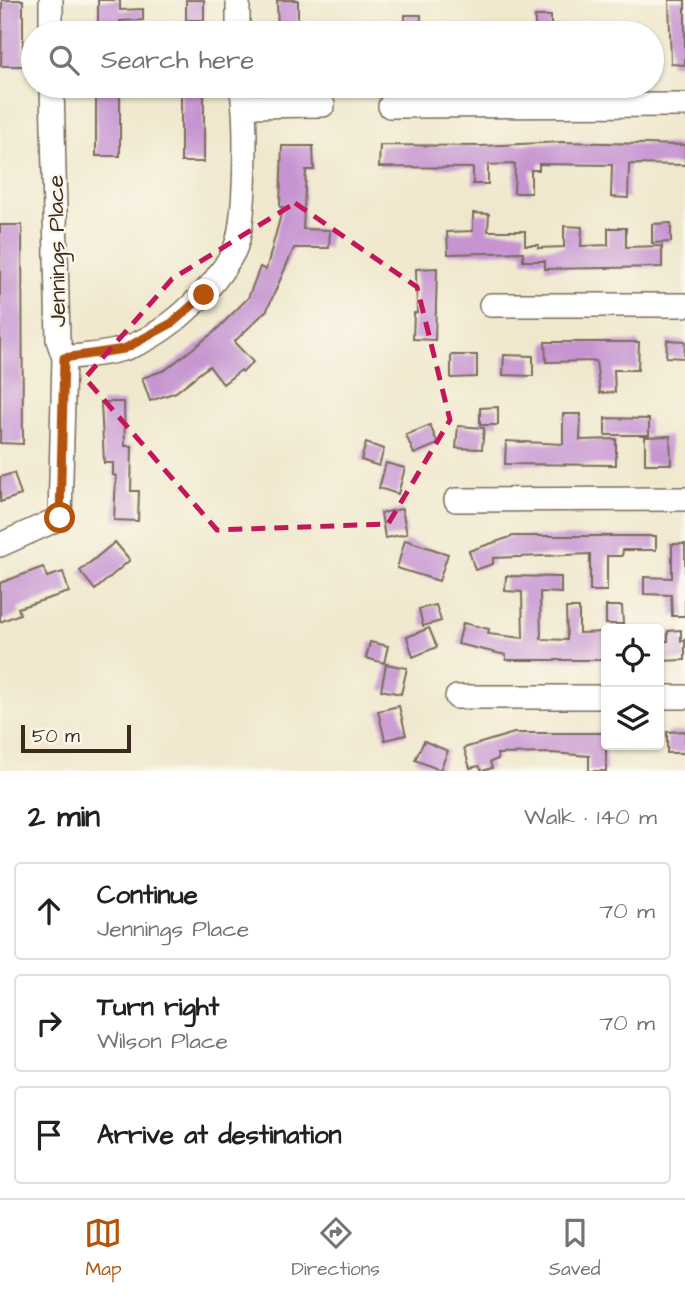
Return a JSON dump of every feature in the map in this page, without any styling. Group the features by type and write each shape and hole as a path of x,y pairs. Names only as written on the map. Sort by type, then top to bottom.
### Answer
{"street":[{"path":"51,0 51,21"},
{"path":"237,0 238,21"},
{"name":"Jennings Place","path":"0,545 60,518 64,358 58,340 52,98"},
{"path":"64,358 124,349 172,323 204,295 235,249 244,184 243,98"},
{"path":"261,98 323,105"},
{"path":"390,106 685,105"},
{"path":"491,305 685,305"},
{"path":"456,500 685,499"},
{"path":"457,697 601,697"},
{"path":"664,697 685,697"}],"highlighted area":[{"path":"295,203 417,287 450,420 388,524 217,530 85,378 172,279"}],"building":[{"path":"2,0 23,0 21,66 1,66"},
{"path":"98,0 120,0 120,10 143,9 143,20 98,21"},
{"path":"186,0 204,0 204,20 186,20"},
{"path":"277,0 298,0 298,21 278,21"},
{"path":"669,0 685,0 685,65 671,64"},
{"path":"405,15 421,15 421,21 405,21"},
{"path":"535,16 551,16 551,21 535,21"},
{"path":"96,98 120,98 120,156 96,156"},
{"path":"181,98 204,98 204,162 181,162"},
{"path":"562,142 685,145 685,165 629,164 628,198 611,197 612,165 539,164 539,170 531,170 531,193 514,193 515,164 488,165 488,184 473,184 473,168 379,167 380,145 481,146"},
{"path":"282,146 313,146 314,170 306,170 303,229 330,230 329,248 294,248 267,310 234,342 253,362 243,372 241,370 223,384 209,366 176,392 150,401 142,378 165,370 214,332 248,298 260,267 266,270 283,207 280,207"},
{"path":"473,213 489,214 488,231 525,231 525,245 538,245 538,248 564,247 564,226 582,227 581,246 608,245 608,228 626,228 626,247 662,246 662,267 545,269 545,261 523,261 523,252 448,254 447,232 473,231"},
{"path":"671,223 671,242 652,243 652,224"},
{"path":"0,225 22,225 23,444 0,443"},
{"path":"437,268 435,340 413,339 414,313 417,313 416,269"},
{"path":"667,340 685,341 684,358 666,357"},
{"path":"545,342 639,342 638,370 614,370 615,392 600,393 596,361 546,362"},
{"path":"451,355 477,355 477,377 451,378"},
{"path":"504,355 533,356 533,376 503,375"},
{"path":"101,402 124,402 125,446 132,446 131,491 139,491 138,521 114,520 116,476 113,475 113,463 104,463"},
{"path":"498,407 498,425 480,425 480,408"},
{"path":"563,414 581,414 580,440 616,439 616,465 505,464 506,441 563,444"},
{"path":"605,418 649,419 649,435 605,435"},
{"path":"430,425 438,444 414,454 406,435"},
{"path":"458,426 484,428 482,449 456,448"},
{"path":"670,436 671,464 645,464 645,437"},
{"path":"366,443 384,449 379,466 361,460"},
{"path":"386,463 405,468 398,494 379,488"},
{"path":"14,473 21,495 0,502 0,477"},
{"path":"402,509 407,534 385,538 381,513"},
{"path":"513,536 656,536 656,550 623,550 622,556 607,556 607,591 590,591 590,554 493,558 493,564 475,570 469,551"},
{"path":"405,540 448,554 439,581 397,568"},
{"path":"115,542 130,560 95,590 80,571"},
{"path":"672,544 685,544 685,616 672,616 671,595 644,594 644,577 672,578"},
{"path":"43,567 47,577 63,572 69,592 18,608 20,614 0,622 0,583"},
{"path":"506,576 561,577 561,593 540,592 541,639 567,640 566,608 579,608 579,633 601,632 601,660 506,660 506,655 458,644 463,623 489,629 488,634 523,638 522,592 505,591"},
{"path":"436,605 441,621 423,626 419,609"},
{"path":"606,606 622,606 623,624 606,624"},
{"path":"429,628 437,647 413,657 407,637"},
{"path":"681,630 681,641 685,640 685,660 664,661 664,641 668,641 668,631"},
{"path":"370,642 388,646 384,663 366,658"},
{"path":"386,664 407,668 401,694 381,690"},
{"path":"399,706 406,735 385,740 378,711"},
{"path":"685,731 685,753 667,753 667,732"},
{"path":"514,733 601,733 601,750 606,750 606,771 589,771 589,756 552,753 497,754 498,759 490,762 492,768 482,771 479,766 470,768 464,748"},
{"path":"424,741 448,751 440,770 415,760"}],"route":[{"path":"60,518 64,358 124,349 172,323 204,295"}]}
